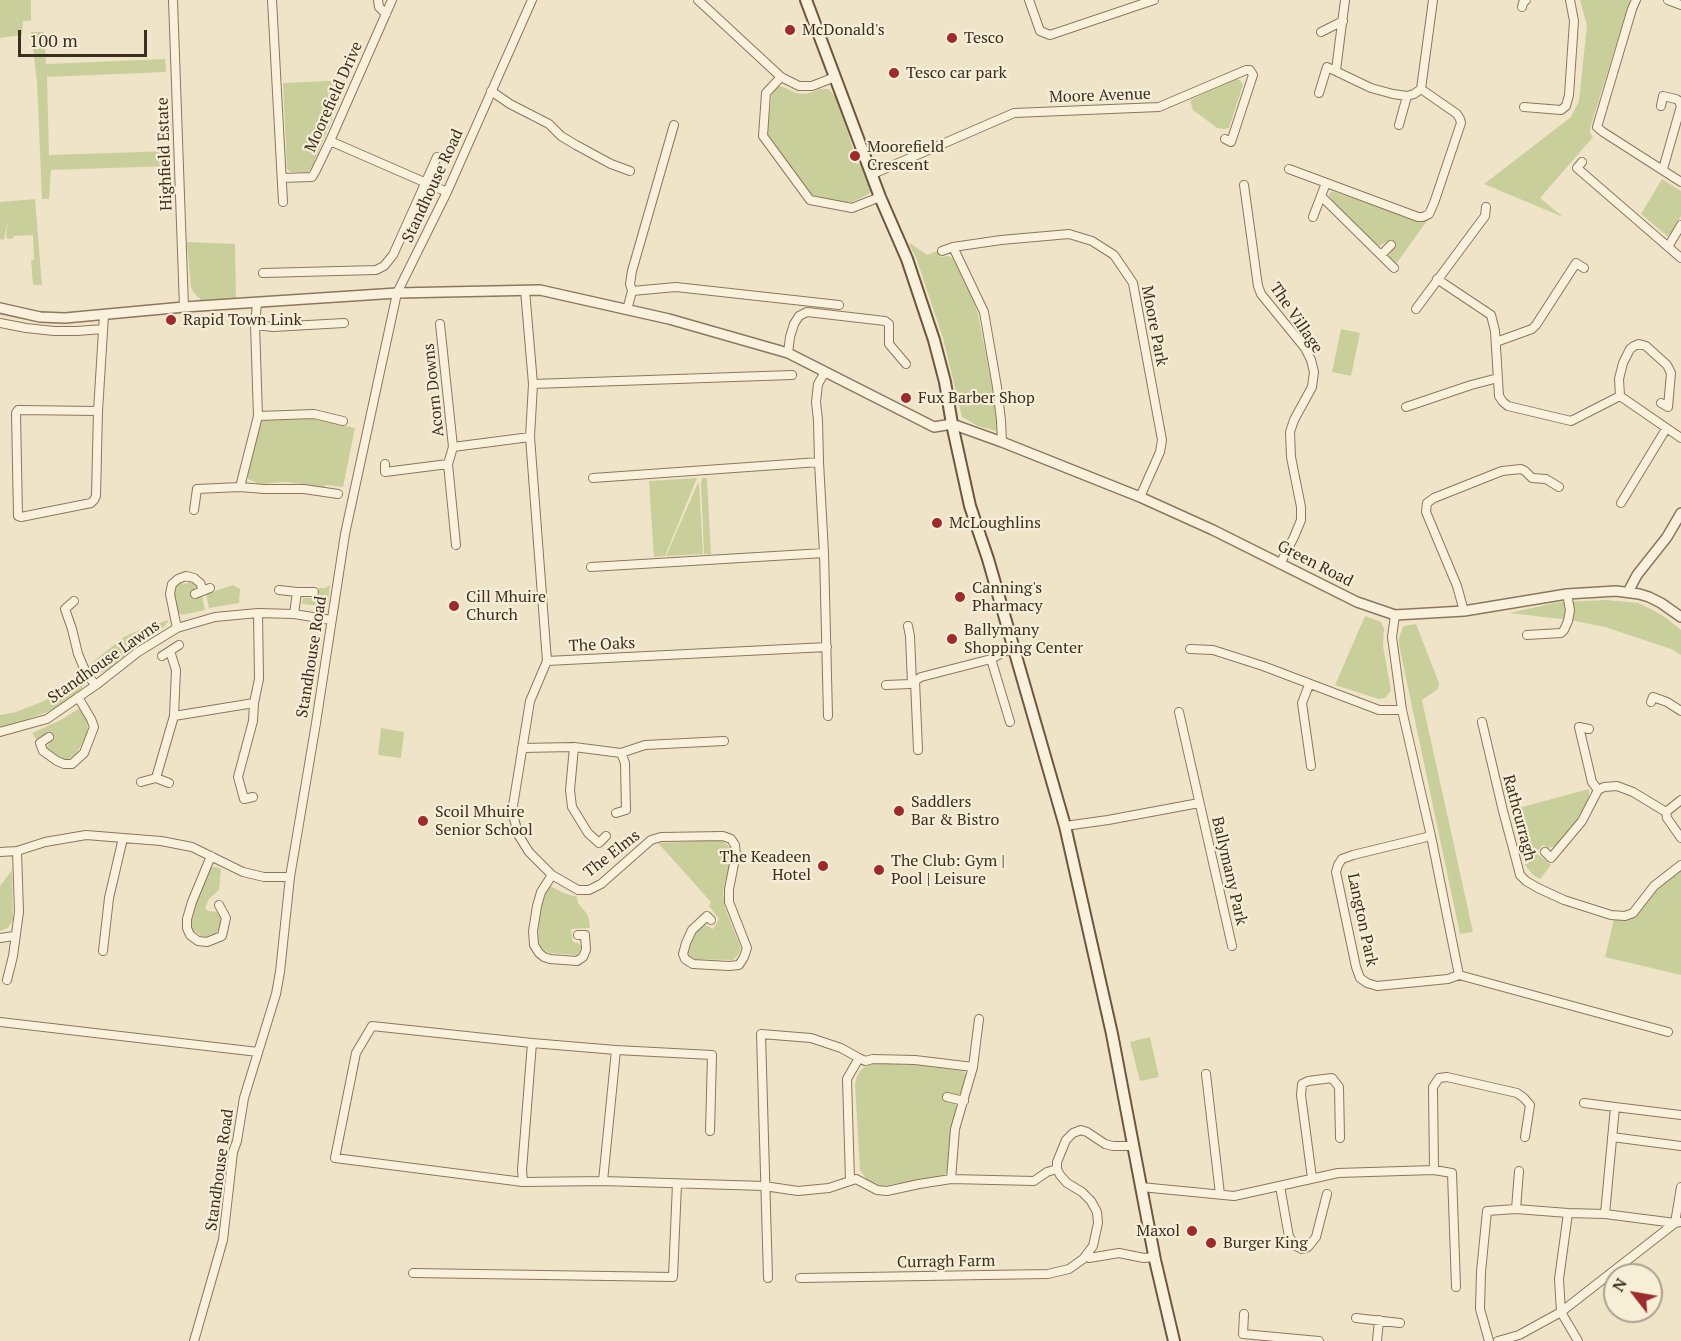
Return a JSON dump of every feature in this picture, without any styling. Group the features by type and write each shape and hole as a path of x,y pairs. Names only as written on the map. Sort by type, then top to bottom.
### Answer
{"main road":[{"path":"806,0 880,197 907,259 934,340 945,382 970,506 988,559 1065,826 1112,1034 1154,1257 1174,1341"}],"street":[{"name":"Highfield Estate","path":"172,0 184,307"},
{"name":"Moorefield Drive","path":"272,0 283,202"},
{"path":"378,0 379,7 386,14"},
{"name":"Moorefield Drive","path":"282,178 312,177 392,0"},
{"name":"Standhouse Road","path":"194,1341 223,1240 233,1152 244,1098 278,983 290,877 345,534 397,293 447,192 532,0"},
{"path":"698,0 782,77 799,86 812,86 835,76"},
{"path":"1029,0 1040,31 1050,35 1154,0"},
{"path":"1336,70 1346,0"},
{"path":"1319,93 1327,67 1371,88 1407,96 1421,89 1433,0"},
{"path":"1524,107 1561,111 1566,106 1569,95 1574,21 1570,0"},
{"path":"1636,0 1597,127 1681,182"},
{"path":"1668,0 1681,5"},
{"path":"1321,32 1343,21"},
{"name":"Moore Avenue","path":"873,174 1014,113 1159,107 1250,70 1253,75 1228,143"},
{"path":"782,77 766,93 763,136 810,200 852,208 880,197"},
{"path":"1289,169 1423,218 1429,214 1434,203 1461,123 1457,114 1421,89"},
{"path":"491,91 500,99 549,124 576,146 630,171"},
{"path":"1399,125 1407,96"},
{"path":"1661,106 1664,96 1676,99 1681,106 1663,169"},
{"path":"627,310 632,291 630,284 632,272 674,125"},
{"path":"330,141 447,192"},
{"path":"263,273 381,268 390,261 393,255 436,157"},
{"path":"1582,162 1577,168 1681,258"},
{"path":"1313,217 1326,183"},
{"name":"The Village","path":"1244,185 1258,286 1261,294 1305,348 1314,372 1312,387 1290,432 1291,457 1301,507 1301,520 1280,564"},
{"path":"1322,196 1394,268"},
{"path":"1416,309 1485,216 1486,207"},
{"path":"1668,247 1681,225"},
{"name":"Moore Park","path":"942,251 953,247 1001,240 1069,234 1092,241 1114,255 1133,283 1162,440 1160,452 1140,497"},
{"path":"1381,255 1391,245"},
{"path":"953,247 984,312 997,387 1002,442"},
{"path":"1496,342 1532,329 1576,263 1584,268"},
{"path":"1437,279 1491,315 1495,331 1499,396 1508,406 1571,421 1620,396"},
{"path":"632,291 676,287 839,305"},
{"name":"The Oaks","path":"525,290 533,384 531,438 547,661 827,646"},
{"name":"Green Road","path":"0,308 40,317 65,318 184,307 397,293 540,290 669,319 788,353 934,426 952,424 1140,497 1358,602 1395,615 1464,611 1567,594 1606,591 1628,592 1649,597 1681,617"},
{"path":"240,487 258,416 255,325 257,303"},
{"path":"788,353 794,324 799,316 807,312 885,321 889,324 889,344 906,364"},
{"path":"98,411 18,410 16,413 18,516 21,518 91,503 96,496 104,315"},
{"path":"255,325 273,327 344,322"},
{"path":"0,323 54,331 104,329"},
{"name":"Acorn Downs","path":"440,324 453,447 531,438"},
{"path":"1620,396 1619,379 1623,363 1630,350 1639,344 1646,346 1671,373 1668,407 1661,403"},
{"path":"825,372 818,384 816,402 824,553 828,716"},
{"path":"533,384 792,375"},
{"path":"1410,403 1498,378"},
{"path":"1620,396 1681,438"},
{"path":"258,416 314,414 343,421"},
{"path":"1621,503 1666,429"},
{"path":"453,447 448,464 456,545"},
{"path":"593,478 819,462"},
{"path":"384,464 385,472 448,464"},
{"path":"1464,611 1457,586 1426,512 1429,500 1502,471 1521,469 1532,478 1546,479 1559,487"},
{"path":"194,510 197,489 240,487 304,489 339,494"},
{"path":"1628,592 1637,575 1667,537 1681,513"},
{"path":"591,567 824,553"},
{"path":"177,628 170,594 172,584 186,576 194,578 207,589 195,594"},
{"path":"279,590 314,592"},
{"path":"294,614 297,592"},
{"path":"1527,635 1561,633 1564,630 1570,610 1567,594"},
{"path":"74,601 65,609 78,654 87,675 96,685"},
{"path":"254,797 244,799 238,777 253,721 259,679 258,613"},
{"name":"Standhouse Lawns","path":"0,732 47,719 138,652 177,628 215,617 258,613 294,614 331,620"},
{"path":"1395,615 1392,637 1402,710 1460,975"},
{"path":"908,626 918,750"},
{"path":"162,656 179,645"},
{"path":"886,685 913,682 921,677 991,659 1013,647"},
{"path":"1190,649 1213,650 1263,666 1379,710 1402,710"},
{"path":"156,778 174,716 176,670 170,651"},
{"path":"991,659 1010,722"},
{"name":"The Elms","path":"547,661 530,700 522,748 512,812 519,836 530,852 552,875 578,890 589,890 601,884 651,840 661,837 723,836 731,839 735,845 736,854 729,889 729,902 747,948 739,965 693,964 685,959 683,954 686,943 693,930 707,916 711,920"},
{"path":"1309,685 1302,703 1311,766"},
{"path":"49,737 40,743 43,751 57,761 72,764 84,753 94,728 78,697"},
{"path":"1651,702 1653,697 1681,711"},
{"path":"174,716 254,703"},
{"name":"Ballymany Park","path":"1179,712 1232,946"},
{"name":"Rathcurragh","path":"1482,722 1520,875 1526,881 1564,900 1611,915 1625,916 1633,913 1654,886 1681,865"},
{"path":"1589,729 1579,727 1593,782 1598,790 1617,786 1633,792 1666,812 1667,818 1681,838"},
{"path":"522,748 574,747 621,753 645,746 724,741"},
{"path":"574,747 570,790 572,807 588,833 599,843 606,836"},
{"path":"616,813 626,810 625,763 621,753"},
{"path":"141,782 156,778 169,783"},
{"name":"Rathcurragh","path":"1545,852 1551,858 1572,835 1598,790"},
{"path":"1666,812 1681,800"},
{"name":"Ballymany Park","path":"1065,826 1199,803"},
{"path":"0,852 17,851 45,842 86,835 161,841 192,847 243,873 264,877 290,877"},
{"name":"Langton Park","path":"1431,836 1353,855 1342,859 1338,865 1336,872 1360,978 1377,986 1448,979 1460,975 1668,1032"},
{"path":"103,951 109,898 123,838"},
{"path":"7,980 19,912 17,851"},
{"path":"211,856 187,919 190,935 198,941 207,942 222,936 226,918 219,905"},
{"path":"552,875 541,892 537,906 533,931 534,945 544,957 576,961 584,957 586,950 585,935 578,935"},
{"path":"0,938 14,936"},
{"path":"951,1179 955,1129 973,1067 980,1020"},
{"path":"0,1022 258,1052"},
{"path":"710,1131 712,1055 532,1043 372,1026 356,1053 335,1158 524,1182 603,1181 764,1186 798,1191 829,1188 856,1179 877,1190 887,1191 951,1179 1034,1181 1047,1172 1057,1169"},
{"path":"768,1278 761,1034 811,1038 841,1048 865,1061 873,1059 915,1060 973,1067"},
{"path":"524,1182 522,1170 532,1043"},
{"path":"603,1181 616,1050"},
{"path":"850,1180 847,1079 859,1058"},
{"path":"1206,1074 1220,1194"},
{"path":"1434,1170 1433,1087 1439,1078 1447,1077 1516,1093 1524,1098 1530,1105 1525,1137"},
{"path":"1312,1178 1301,1095 1302,1084 1332,1078 1339,1087 1340,1137"},
{"path":"947,1097 964,1101"},
{"path":"1584,1102 1681,1115"},
{"path":"1605,1214 1615,1107"},
{"path":"1086,1256 1093,1246 1097,1231 1097,1212 1091,1201 1067,1183 1057,1169 1057,1162 1066,1140 1073,1133 1081,1130 1105,1144 1134,1146"},
{"path":"1612,1137 1681,1146"},
{"path":"1142,1187 1234,1196 1338,1173 1434,1170 1452,1173 1456,1287"},
{"path":"1516,1209 1519,1171"},
{"path":"413,1273 673,1277 677,1184"},
{"path":"1280,1186 1289,1237 1296,1246 1302,1249 1308,1247 1316,1237 1327,1194"},
{"path":"1498,1341 1527,1331 1561,1312 1678,1223 1681,1187"},
{"path":"1490,1341 1480,1309 1487,1210 1516,1209 1605,1214 1678,1223"},
{"path":"1568,1213 1560,1279 1561,1312 1578,1341"},
{"name":"Curragh Farm","path":"800,1278 1048,1274 1069,1269 1086,1256 1089,1258 1119,1253 1144,1258 1154,1257"},
{"path":"1244,1314 1243,1334 1319,1341"},
{"path":"1356,1318 1400,1323"},
{"path":"1377,1341 1379,1320"}],"green space":[{"path":"0,0 31,0 31,21 23,21 22,35 0,38"},
{"path":"1580,0 1630,0 1591,125 1590,133 1593,137 1540,198 1563,217 1484,184 1571,117 1579,101 1587,25"},
{"path":"31,32 44,32 46,64 165,59 166,72 47,77 49,155 170,151 170,166 51,170 49,199 42,199 37,82"},
{"path":"1237,79 1243,85 1229,128 1217,128 1193,110 1190,100"},
{"path":"348,80 312,167 308,172 291,172 287,169 283,83"},
{"path":"777,86 806,94 829,89 837,99 853,149 850,151 857,164 860,163 871,191 869,194 852,202 812,195 767,135 772,94"},
{"path":"1662,179 1681,191 1681,216 1671,234 1667,236 1641,214"},
{"path":"1332,191 1417,220 1429,218 1396,264 1389,256 1393,246 1387,242 1379,246 1373,243 1330,198 1329,194"},
{"path":"35,199 42,285 33,285 31,260 34,260 33,235 6,238 8,220 4,240 0,239 0,202"},
{"path":"187,242 235,244 236,298 201,300 195,294 191,288"},
{"path":"910,243 927,255 937,251 940,257 953,258 970,292 978,314 999,423 996,431 978,426 962,417 943,338"},
{"path":"1341,329 1360,333 1351,376 1332,372"},
{"path":"314,419 355,428 343,487 286,482 259,484 248,479 247,473 260,422"},
{"path":"697,478 665,556 654,557 649,481"},
{"path":"702,478 707,478 711,554 704,554"},
{"path":"698,483 703,554 666,556"},
{"path":"188,581 195,582 195,588 191,592 194,597 202,595 205,610 182,615 176,611 175,585 181,582 182,584 188,583"},
{"path":"233,585 240,589 239,603 209,608 206,594"},
{"path":"330,585 328,603 325,606 302,604 303,598 316,598 319,588"},
{"path":"1607,600 1638,603 1665,617 1681,630 1681,655 1671,649 1605,627 1570,620 1509,613 1559,602"},
{"path":"1365,616 1381,622 1384,629 1383,646 1391,691 1385,698 1379,699 1335,685"},
{"path":"169,620 164,627 107,670 100,673 88,666 124,637"},
{"path":"1416,624 1439,683 1438,689 1422,700 1473,932 1460,934 1399,645 1404,626"},
{"path":"78,674 84,681 82,688 75,695 50,711 0,727 0,715 16,712 44,701 61,690"},
{"path":"80,708 87,720 88,732 75,755 68,759 60,759 47,749 52,740 48,733 36,739 32,733 59,721"},
{"path":"381,728 404,732 401,758 378,755"},
{"path":"1589,789 1587,803 1571,829 1556,846 1548,848 1543,845 1536,853 1551,865 1540,879 1533,875 1525,865 1511,810"},
{"path":"718,840 731,848 731,865 723,893 725,908 741,948 733,960 694,959 686,952 689,940 700,927 705,925 713,929 719,919 709,906 711,902 658,843"},
{"path":"212,867 221,869 219,890 209,899 205,908 208,911 220,912 221,925 212,936 203,937 192,930 188,923 209,869"},
{"path":"12,870 13,920 8,928 0,931 0,886"},
{"path":"1681,870 1681,975 1605,957 1614,919 1631,918 1637,914 1654,891"},
{"path":"550,886 577,897 578,903 589,919 590,928 571,929 573,942 581,946 580,952 576,955 550,953 542,949 538,941 540,905"},
{"path":"1150,1037 1159,1077 1140,1081 1130,1042"},
{"path":"874,1063 918,1065 963,1071 967,1075 963,1091 959,1095 947,1093 945,1101 955,1104 957,1108 951,1128 947,1171 944,1176 882,1186 867,1180 860,1170 855,1084 860,1071"}],"place":[{"name":"McDonald's","path":"790,30"},
{"name":"Tesco","path":"952,38"},
{"name":"Tesco car park","path":"894,73"},
{"name":"Moorefield Crescent","path":"855,156"},
{"name":"Rapid Town Link","path":"171,320"},
{"name":"Fux Barber Shop","path":"906,398"},
{"name":"McLoughlins","path":"937,523"},
{"name":"Canning's Pharmacy","path":"960,597"},
{"name":"Cill Mhuire Church","path":"454,606"},
{"name":"Ballymany Shopping Center","path":"952,639"},
{"name":"Saddlers Bar & Bistro","path":"899,811"},
{"name":"Scoil Mhuire Senior School","path":"423,821"},
{"name":"The Keadeen Hotel","path":"823,866"},
{"name":"The Club: Gym | Pool | Leisure","path":"879,870"},
{"name":"Maxol","path":"1192,1231"},
{"name":"Burger King","path":"1211,1243"}]}
